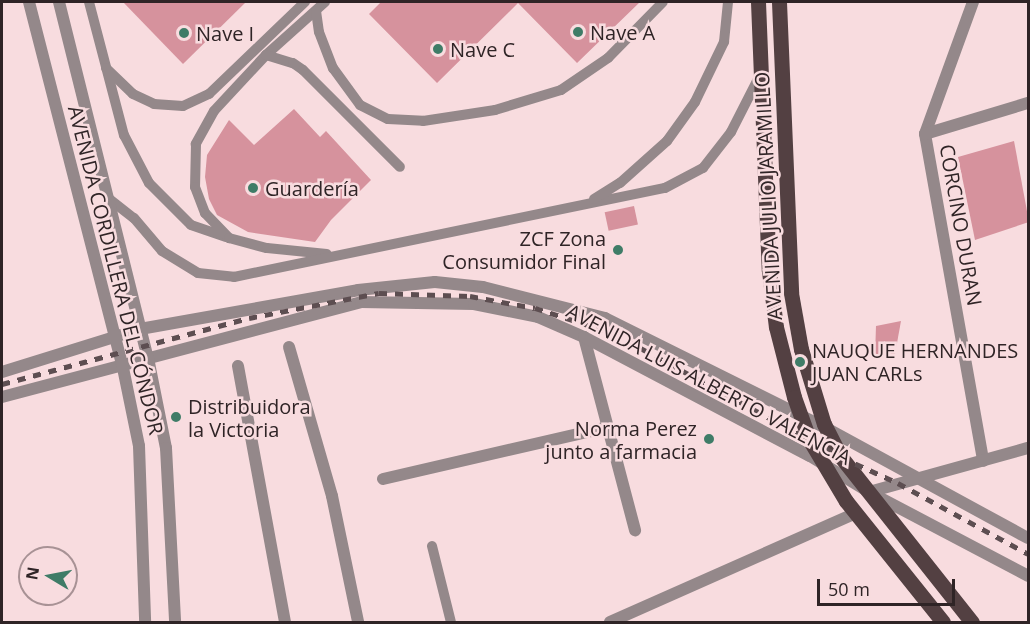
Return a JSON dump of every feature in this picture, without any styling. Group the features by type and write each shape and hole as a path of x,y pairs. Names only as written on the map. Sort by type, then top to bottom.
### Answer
{"main road":[{"name":"AVENIDA JULIO JARAMILLO","path":"758,2 769,271 776,327 801,418 822,463 856,513 943,622"},
{"name":"AVENIDA JULIO JARAMILLO","path":"779,2 791,292 801,349 826,428 841,457 972,622"}],"street":[{"name":"AVENIDA CORDILLERA DEL CÓNDOR","path":"29,2 122,363 139,446 146,622"},
{"name":"AVENIDA CORDILLERA DEL CÓNDOR","path":"59,2 148,358 166,448 175,622"},
{"name":"CORCINO DURAN","path":"973,2 925,135 983,461"},
{"path":"925,135 1029,103"},
{"name":"AVENIDA LUIS ALBERTO VALENCIA","path":"2,372 42,361 114,335 140,329 358,290 435,282 483,287 605,318 801,418 826,428 1029,538"},
{"name":"AVENIDA LUIS ALBERTO VALENCIA","path":"2,397 122,363 361,302 474,304 538,317 584,337 1029,576"},
{"path":"584,337 635,530"},
{"path":"289,347 332,496 358,622"},
{"path":"238,366 285,622"},
{"path":"383,478 608,427"},
{"path":"869,492 1029,448"},
{"path":"609,622 856,513"}],"lane":[{"path":"89,2 124,135 149,183 191,225 267,248 338,255"},
{"path":"105,67 133,94 154,104 183,105 209,94 305,2"},
{"path":"229,238 205,213 195,187 196,144 214,111 266,55 325,2"},
{"path":"316,11 319,32 333,68 360,105 388,119 423,121 495,110 561,90 608,58 663,2"},
{"path":"586,204 620,183 667,141 695,102 724,42 728,2"},
{"path":"266,55 293,63 303,70 400,166"},
{"path":"108,198 134,219 162,251 198,273 234,277 664,188 703,168 731,132 761,72"},
{"path":"432,546 451,622"}],"building":[{"name":"Nave I","path":"123,2 246,2 183,64"},
{"name":"Nave C","path":"381,2 640,2 577,63 518,3 437,83 369,14"},
{"path":"294,109 320,137 326,131 371,180 331,220 315,242 248,232 217,215 209,199 205,177 207,155 229,120 254,145"},
{"path":"1014,141 1029,222 975,240 958,157"},
{"path":"634,206 638,225 609,231 605,212"},
{"path":"901,321 895,354 875,356 876,326"}],"railway":[{"path":"2,384 249,318 379,293 470,296 535,308 613,333 841,457 898,483 1028,554"}],"place":[{"name":"Nave A","path":"578,32"},
{"name":"Nave I","path":"184,33"},
{"name":"Nave C","path":"438,49"},
{"name":"Guardería","path":"253,188"},
{"name":"ZCF Zona Consumidor Final","path":"618,250"},
{"name":"NAUQUE HERNANDES JUAN CARLs","path":"800,362"},
{"name":"Distribuidora la Victoria","path":"176,417"},
{"name":"Norma Perez junto a farmacia","path":"709,439"}]}
